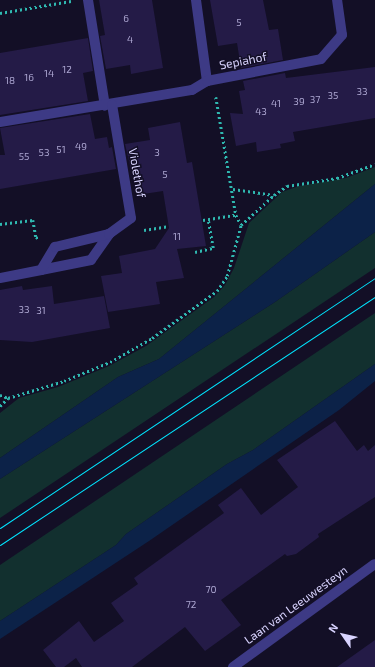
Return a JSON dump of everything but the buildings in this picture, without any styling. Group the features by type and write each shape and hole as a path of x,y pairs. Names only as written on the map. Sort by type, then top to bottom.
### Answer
{"street":[{"path":"88,0 109,105"},
{"path":"196,0 207,81"},
{"name":"Sepiahof","path":"0,122 192,90 207,81 321,59 342,34 337,0"},
{"name":"Violethof","path":"109,105 131,218"},
{"path":"0,278 91,260 110,234 131,218"},
{"path":"42,270 55,246 110,234"},
{"name":"Laan van Leeuwesteyn","path":"233,667 375,564"}],"path":[{"path":"0,13 77,0"},
{"path":"207,81 215,94 236,215 241,225"},
{"path":"0,406 8,398 64,381 110,362 152,338 217,291 227,276 241,225 274,195 287,186 337,178 375,164"},
{"path":"232,189 274,195"},
{"path":"202,220 236,215"},
{"path":"131,218 141,230 168,226"},
{"path":"0,224 33,220 36,237 55,246"},
{"path":"195,252 213,248 208,220"},
{"path":"0,395 8,398"}],"green space":[{"path":"375,167 375,184 159,359 118,377 0,458 0,413 19,398 58,387 109,366 146,346 214,297 225,285 234,268 249,223 282,192 299,186 346,178"},
{"path":"375,232 375,268 0,518 0,479 275,302"},
{"path":"375,313 375,364 253,450 227,464 126,534 116,545 0,621 0,565"}],"water":[{"path":"375,184 375,232 275,302 0,479 0,458 118,377 159,359"},
{"path":"375,364 375,381 339,410 149,541 0,639 0,621 116,545 126,534 227,464 253,450"}],"tram line":[{"path":"0,528 375,278"},
{"path":"0,545 375,297"}]}
